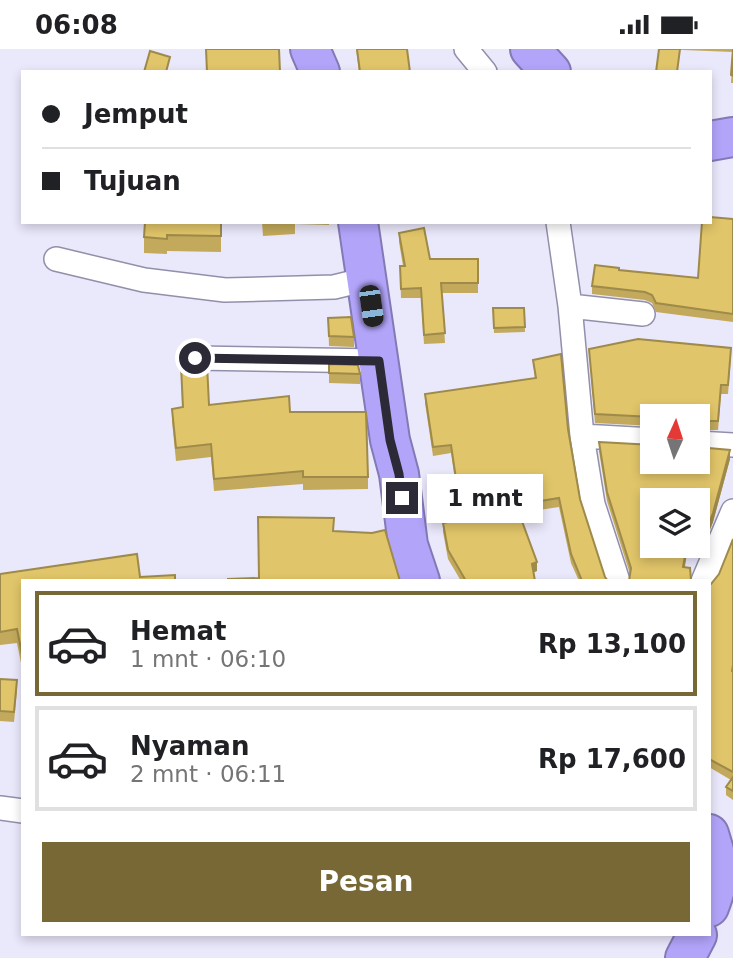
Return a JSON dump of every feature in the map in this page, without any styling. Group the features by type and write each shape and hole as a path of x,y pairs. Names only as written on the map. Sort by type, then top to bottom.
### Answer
{"highway":[{"path":"310,49 319,70"},
{"path":"530,49 549,70"},
{"path":"712,141 733,137"},
{"path":"358,224 408,545 419,579"},
{"path":"711,901 720,850"},
{"path":"685,958 696,936"}],"street":[{"path":"466,49 483,70"},
{"path":"558,224 570,306 582,436 593,503 617,579"},
{"path":"56,260 144,280 225,290 334,288 367,279"},
{"path":"570,306 643,314"},
{"path":"195,358 379,361"},
{"path":"582,436 640,439"},
{"path":"710,444 733,445"},
{"path":"704,579 733,511"},
{"path":"0,808 21,811"}],"building":[{"path":"206,49 279,49 280,70 207,70"},
{"path":"357,49 407,49 410,70 360,70"},
{"path":"659,49 680,49 677,70 656,70"},
{"path":"150,51 170,57 167,70 145,70"},
{"path":"712,217 733,219 733,314 656,303 652,295 645,292 592,286 595,265 698,278 702,224 712,224"},
{"path":"145,224 221,224 221,236 167,235 167,239 144,237"},
{"path":"424,228 430,259 478,259 478,283 441,283 445,333 424,335 421,288 401,289 400,266 405,266 399,233"},
{"path":"493,308 524,308 525,327 494,328"},
{"path":"351,317 354,337 329,336 328,318"},
{"path":"638,339 731,348 728,385 721,385 718,421 710,421 710,404 640,404 640,416 595,414 589,349"},
{"path":"561,354 568,429 580,499 606,579 581,579 571,554 559,498 516,505 537,562 532,564 535,579 465,579 448,550 443,523 462,519 451,445 433,447 425,394 536,378 533,360"},
{"path":"207,364 209,405 289,396 290,412 366,412 368,477 303,477 303,471 214,479 211,444 176,448 172,409 183,407 181,366"},
{"path":"329,364 358,365 360,374 329,373"},
{"path":"599,442 640,444 640,474 710,474 710,448 730,450 710,520 710,488 640,488 640,558 685,558 683,567 690,568 691,579 629,579 631,568 607,492"},
{"path":"258,517 334,518 333,531 372,533 385,530 399,579 228,579 259,578"},
{"path":"733,539 733,772 711,760 711,584 719,574"},
{"path":"137,554 140,577 175,575 175,579 21,579 21,649 17,629 0,632 0,574"},
{"path":"0,679 17,680 14,712 0,711"},
{"path":"733,777 733,791 726,787"}],"route":[{"path":"195,358 379,361 390,440 402,498"}]}
